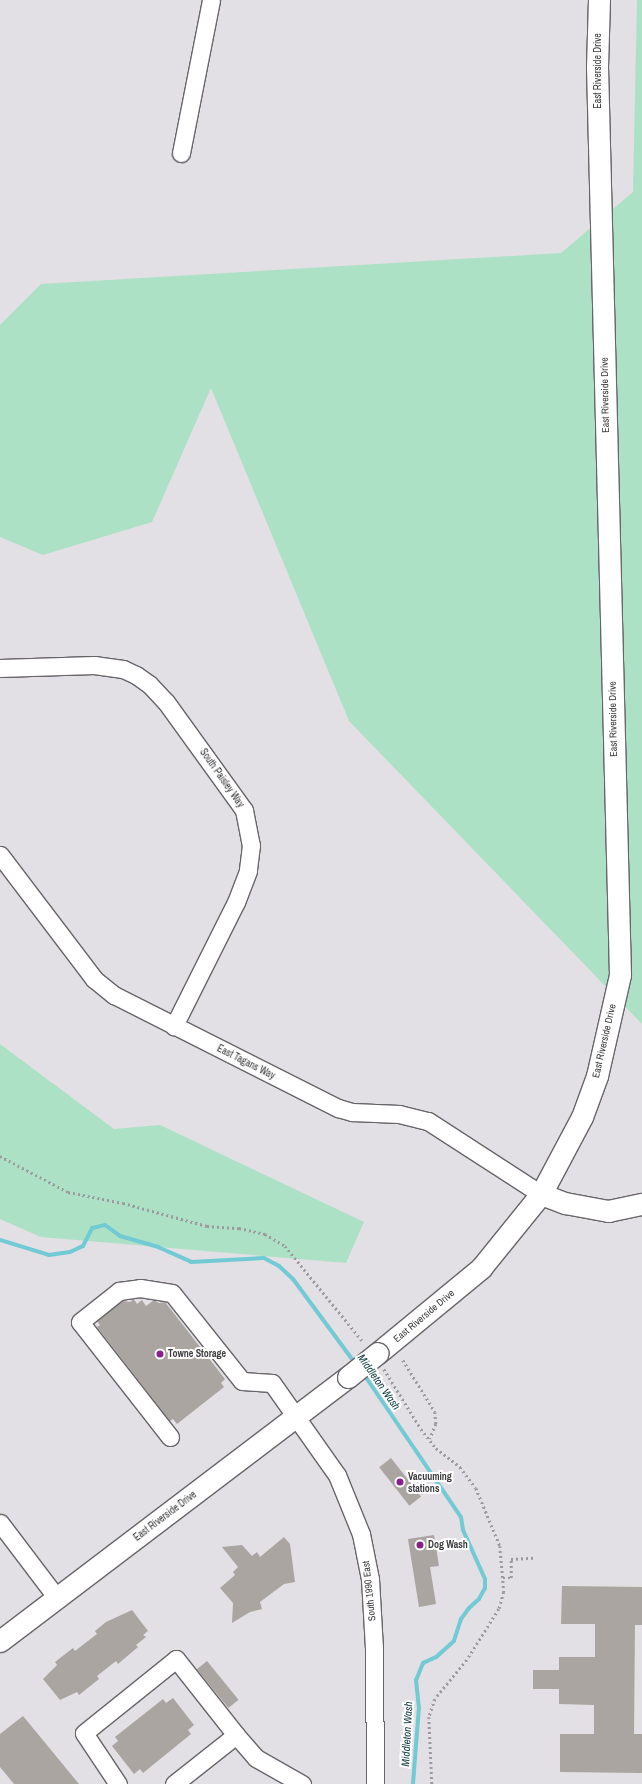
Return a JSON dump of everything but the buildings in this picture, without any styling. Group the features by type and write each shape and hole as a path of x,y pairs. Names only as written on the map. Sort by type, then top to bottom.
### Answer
{"main road":[{"name":"East Riverside Drive","path":"0,1641 348,1377 481,1268 541,1194 582,1118 597,1076 620,975 597,83 599,0"},
{"path":"541,1194 565,1203 608,1211 642,1204"}],"street":[{"path":"181,153 211,0"},
{"name":"South Paisley Way","path":"0,668 94,665 123,669 136,675 149,684 166,702 244,810 251,845 248,871 236,902 174,1026"},
{"name":"East Tagans Way","path":"0,855 94,978 114,995 338,1108 352,1112 399,1114 428,1121 541,1194"},
{"name":"South 1990 East","path":"170,1437 80,1322 119,1291 140,1288 172,1293 242,1381 272,1383 297,1416 337,1475 361,1534 370,1579 374,1640 375,1784"},
{"path":"0,1523 57,1598"},
{"path":"118,1784 84,1733 176,1659 256,1758 302,1784"},
{"path":"174,1784 236,1735"}],"path":[{"path":"403,1360 435,1412 436,1424 430,1439"},
{"path":"503,1578 511,1578 511,1559 534,1558"}],"green space":[{"path":"637,0 642,0 642,1024 349,721 211,388 152,522 43,555 0,537 0,325 41,284 561,253 633,192"},
{"path":"0,1044 114,1129 160,1125 364,1222 346,1263 41,1237 0,1219"}],"waterway":[{"name":"Middleton Wash","path":"0,1240 49,1255 70,1252 83,1246 92,1228 105,1225 120,1236 158,1247 191,1262 264,1258 279,1266 293,1279 355,1363"},
{"name":"Middleton Wash","path":"363,1373 461,1517 463,1530 485,1579 485,1588 479,1599 469,1608 461,1619 454,1641 436,1657 423,1663 416,1680 419,1707 413,1784"}],"place":[{"name":"Towne Storage","path":"160,1354"},
{"name":"Vacuuming stations","path":"400,1482"},
{"name":"Dog Wash","path":"420,1545"}]}
